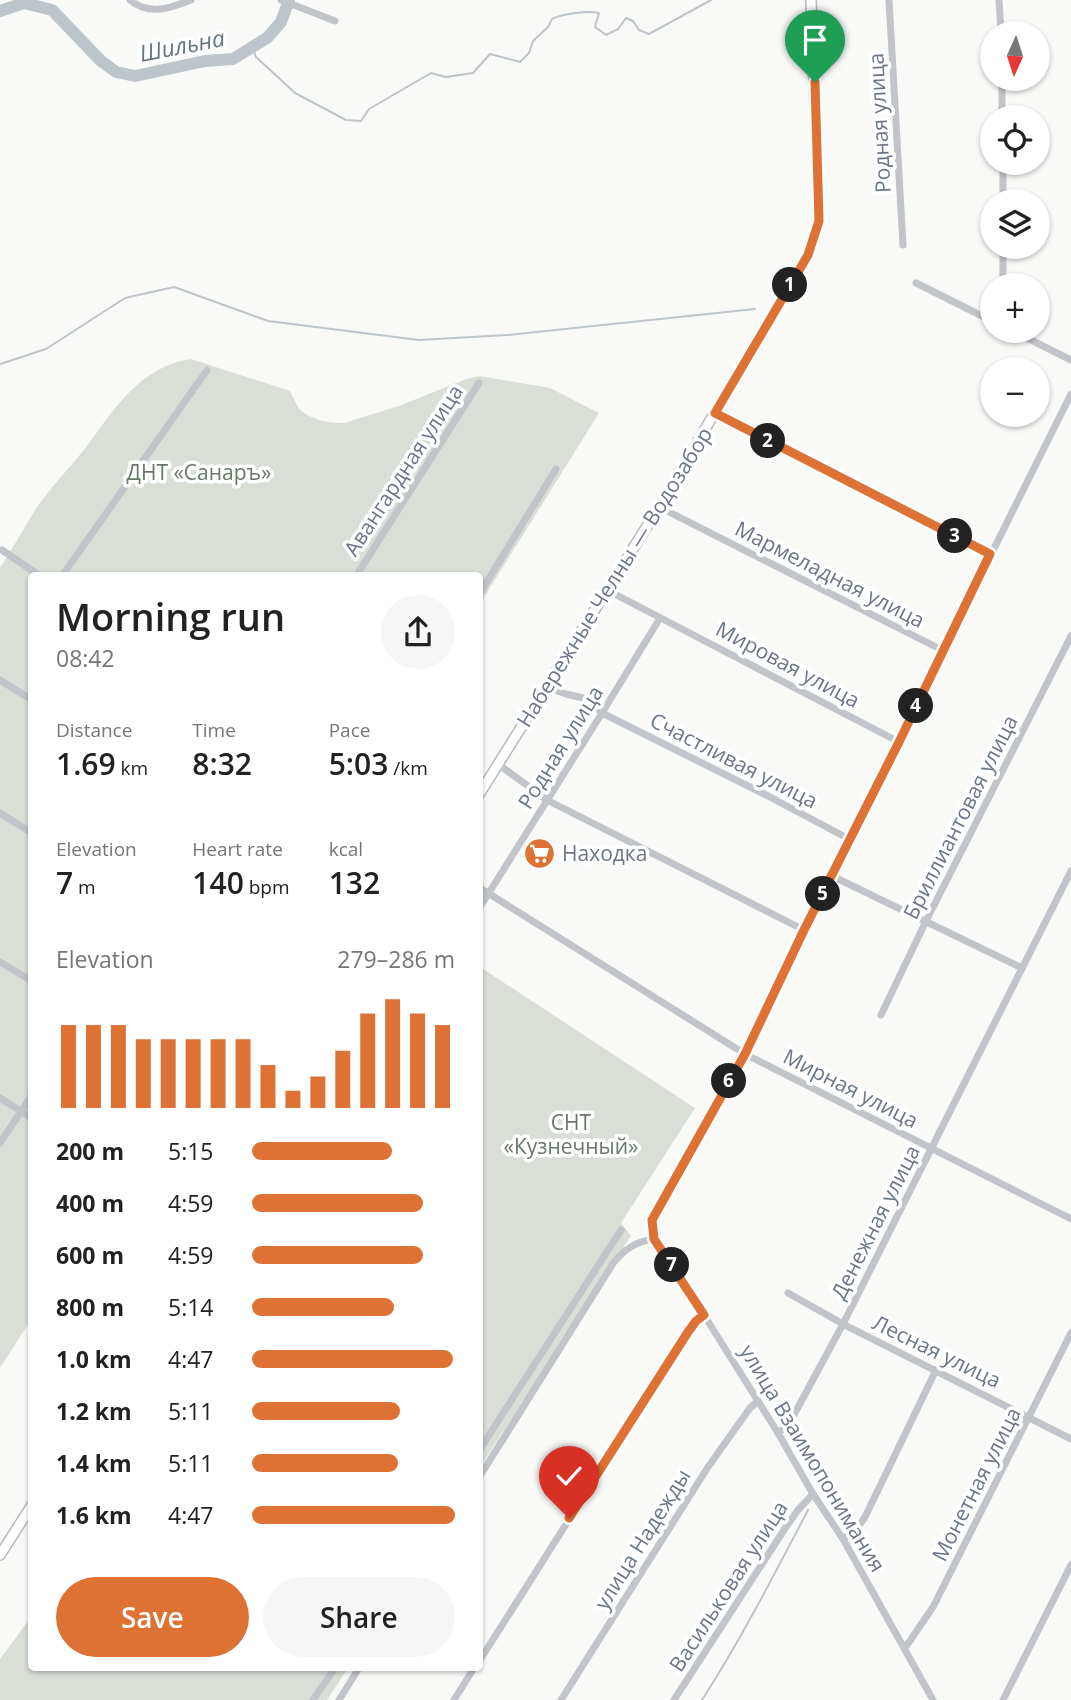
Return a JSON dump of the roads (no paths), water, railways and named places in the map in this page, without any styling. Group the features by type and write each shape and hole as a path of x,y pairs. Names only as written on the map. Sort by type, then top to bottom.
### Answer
{"main road":[{"name":"Набережные Челны — Водозабор","path":"483,788 659,507 808,255 819,221 811,0"},
{"path":"0,1555 28,1511"}],"street":[{"path":"130,0 152,10 171,8 191,0"},
{"path":"281,0 335,22"},
{"name":"Родная улица","path":"889,0 903,245"},
{"path":"999,0 1000,21"},
{"path":"916,283 980,314"},
{"path":"1037,343 1071,360"},
{"path":"65,572 207,370"},
{"name":"Авангардная улица","path":"359,572 479,383"},
{"path":"483,1471 614,1262 629,1247 640,1241 654,1239 652,1220 745,1054 1071,394"},
{"path":"715,413 990,554"},
{"path":"483,588 556,469"},
{"name":"Мармеладная улица","path":"659,507 944,650"},
{"path":"2,551 34,572"},
{"name":"Мировая улица","path":"607,590 899,742"},
{"name":"Родная улица","path":"483,902 660,618"},
{"name":"Бриллиантовая улица","path":"881,1015 1071,636"},
{"path":"0,680 28,698"},
{"name":"Счастливая улица","path":"547,687 588,699 602,713 849,839"},
{"path":"498,764 547,800 804,930"},
{"path":"0,813 28,830"},
{"name":"Денежная улица","path":"778,1433 789,1424 842,1324 1071,871"},
{"path":"832,876 1022,968"},
{"name":"Мирная улица","path":"483,890 745,1054 1071,1219"},
{"path":"0,962 28,979"},
{"path":"0,1098 28,1116"},
{"path":"0,1143 28,1101"},
{"path":"483,1444 621,1230"},
{"name":"улица Взаимопонимания","path":"654,1239 843,1539 933,1700"},
{"name":"Лесная улица","path":"788,1293 842,1324 1071,1439"},
{"path":"483,1655 688,1332 704,1315"},
{"name":"Монетная улица","path":"905,1648 933,1607 1071,1333"},
{"path":"843,1539 856,1530 865,1517 936,1370"},
{"name":"улица Надежды","path":"561,1700 708,1467 750,1408 758,1401"},
{"name":"Васильковая улица","path":"674,1700 784,1530 813,1494"},
{"path":"1003,1700 1071,1565"},
{"path":"313,1700 333,1671"},
{"path":"339,1700 357,1671"},
{"path":"454,1700 472,1671"}],"waterway":[{"name":"Шильна","path":"0,11 24,3 52,10 101,61 116,72 135,76 205,61 233,59 267,38 281,22 289,0"},
{"path":"252,47 256,57 295,93 346,120 361,121 369,109 431,73 446,77 473,73 490,54 520,62 529,53 533,41 556,17 594,12 599,13 595,27 606,35 618,29 626,18 633,21 639,30 649,34 711,0"},
{"path":"0,364 46,349 125,298 174,287 268,321 419,340 507,335 755,309"},
{"path":"702,1700 744,1630 808,1510"}],"place":[{"name":"Находка","path":"539,853"}],"park label":[{"name":"ДНТ «Санаръ»","path":"199,472"},
{"name":"СНТ «Кузнечный»","path":"571,1134"}]}
